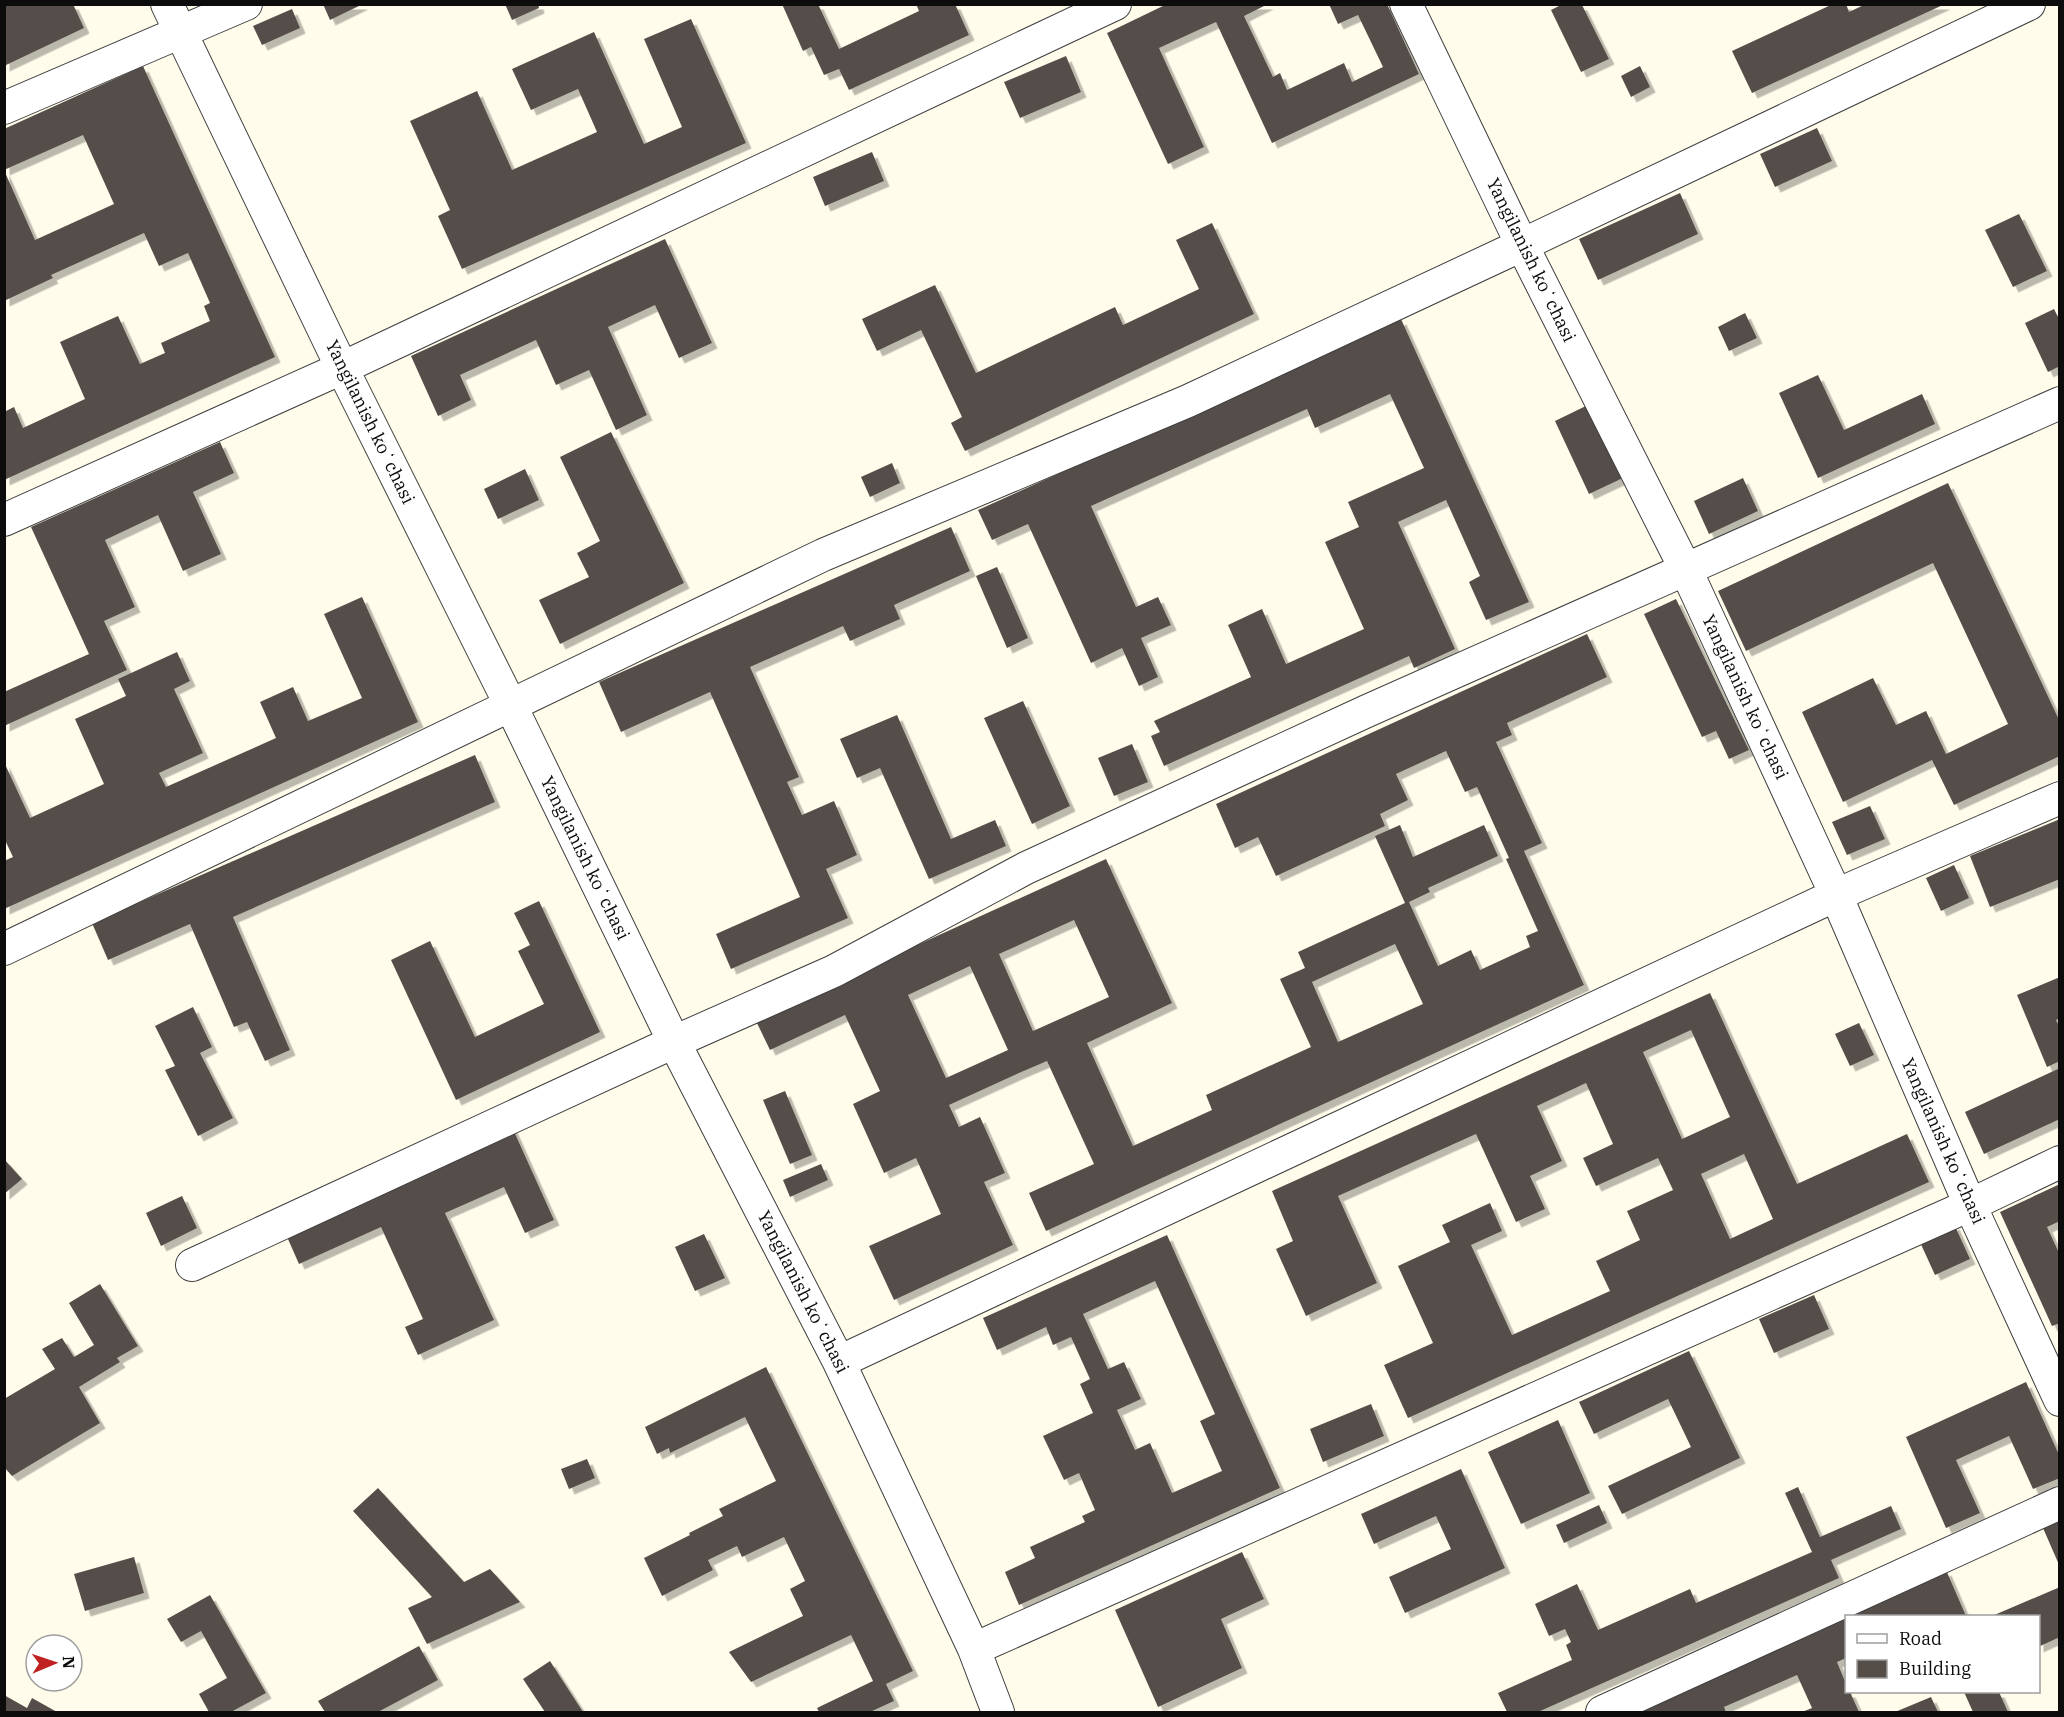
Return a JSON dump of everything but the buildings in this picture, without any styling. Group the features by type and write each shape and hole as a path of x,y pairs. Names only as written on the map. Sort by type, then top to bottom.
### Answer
{"street":[{"path":"4,108 174,18 246,4"},
{"path":"4,520 342,368 1115,4"},
{"name":"Yangilanish koʻchasi","path":"1406,4 1522,246 1686,570 1836,895 1970,1205 2060,1400"},
{"path":"4,949 823,555 1188,401 1522,246 2029,4"},
{"name":"Yangilanish koʻchasi","path":"174,18 342,368 511,706 674,1042 839,1362 974,1649 998,1713"},
{"path":"192,1265 674,1042 834,971 1026,868 1367,711 2060,403"},
{"path":"839,1362 1836,895 2060,798"},
{"path":"974,1649 1970,1205 2060,1162"},
{"path":"1602,1713 2060,1503"}]}
